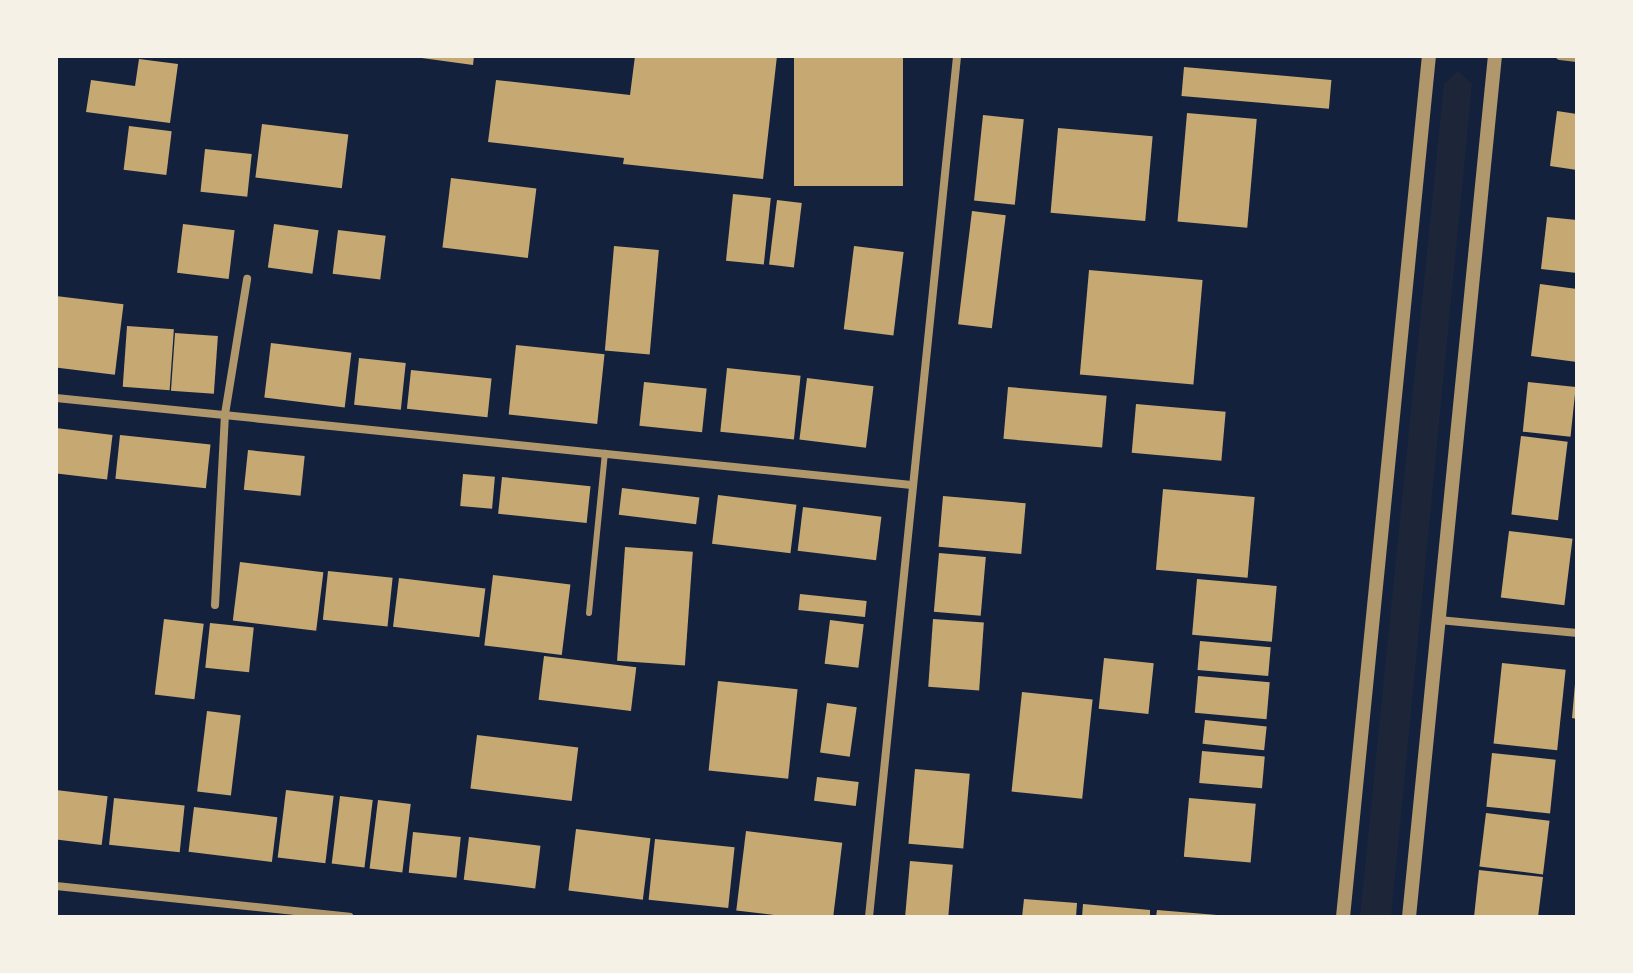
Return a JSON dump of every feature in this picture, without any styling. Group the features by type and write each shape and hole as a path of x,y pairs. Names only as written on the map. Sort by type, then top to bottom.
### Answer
{"street":[{"path":"869,917 957,56"},
{"path":"1343,917 1429,56"},
{"path":"1409,917 1495,56"},
{"path":"1560,56 1577,58"},
{"path":"215,605 225,414 247,279"},
{"path":"56,398 912,485"},
{"path":"1439,620 1577,633"},
{"path":"56,886 221,906 349,917"},
{"path":"220,917 221,906"}],"lane":[{"path":"589,613 605,453"}],"shaded area":[{"path":"1458,71 1472,84 1391,917 1360,917 1444,84"}],"building":[{"path":"407,56 474,56 473,65"},
{"path":"635,56 777,56 763,179 623,164 624,158 488,142 496,80 630,95"},
{"path":"794,56 903,56 903,186 794,186"},
{"path":"139,59 178,64 170,123 86,112 91,80 135,86"},
{"path":"1184,67 1331,80 1329,109 1181,96"},
{"path":"1557,111 1577,114 1577,170 1550,166"},
{"path":"1187,113 1257,119 1247,228 1178,222"},
{"path":"983,115 1024,119 1015,205 974,201"},
{"path":"262,124 348,135 342,188 255,178"},
{"path":"129,126 172,131 166,175 124,170"},
{"path":"1058,128 1153,136 1145,221 1051,213"},
{"path":"205,149 252,154 247,197 201,192"},
{"path":"451,178 536,188 528,258 442,247"},
{"path":"733,194 771,198 764,265 726,261"},
{"path":"777,200 802,203 794,268 769,265"},
{"path":"972,211 1006,215 992,328 958,324"},
{"path":"1547,217 1577,220 1577,273 1541,269"},
{"path":"183,224 235,230 229,279 177,273"},
{"path":"274,224 319,230 312,274 268,268"},
{"path":"338,230 386,236 380,280 333,274"},
{"path":"614,246 659,250 650,355 605,351"},
{"path":"854,246 904,252 893,335 844,329"},
{"path":"1089,270 1203,280 1193,385 1080,375"},
{"path":"1540,284 1577,289 1577,362 1531,356"},
{"path":"56,296 123,304 115,375 56,368"},
{"path":"127,326 174,329 170,390 123,387"},
{"path":"175,333 218,336 214,394 171,391"},
{"path":"271,343 351,353 345,407 264,398"},
{"path":"516,345 605,354 597,424 509,415"},
{"path":"359,358 406,363 401,410 354,405"},
{"path":"727,368 801,376 794,439 720,432"},
{"path":"411,370 492,378 487,417 407,409"},
{"path":"807,378 874,386 866,448 799,440"},
{"path":"644,382 707,389 702,432 639,426"},
{"path":"1528,382 1576,387 1571,437 1523,432"},
{"path":"1008,387 1107,396 1102,447 1003,439"},
{"path":"1136,404 1226,412 1221,461 1132,453"},
{"path":"56,428 113,435 107,480 56,473"},
{"path":"120,435 211,445 206,488 115,479"},
{"path":"1521,436 1568,442 1558,520 1511,514"},
{"path":"248,450 305,456 301,496 244,490"},
{"path":"463,474 495,477 492,509 460,506"},
{"path":"502,477 591,486 587,523 498,514"},
{"path":"622,488 699,498 696,524 619,515"},
{"path":"1163,489 1255,497 1248,578 1156,570"},
{"path":"718,495 796,505 790,553 712,544"},
{"path":"943,496 1026,503 1021,554 939,547"},
{"path":"803,507 881,517 876,560 798,551"},
{"path":"1509,531 1573,539 1564,605 1501,598"},
{"path":"625,547 693,552 685,665 617,661"},
{"path":"939,553 986,557 981,616 934,612"},
{"path":"240,562 323,572 316,631 233,621"},
{"path":"328,571 393,578 388,627 323,620"},
{"path":"493,575 570,585 562,655 484,645"},
{"path":"399,578 485,589 479,637 393,627"},
{"path":"1197,579 1277,586 1272,642 1192,635"},
{"path":"800,594 867,601 865,617 798,610"},
{"path":"164,619 204,624 194,699 155,694"},
{"path":"933,619 984,623 979,690 928,687"},
{"path":"830,620 864,624 858,668 825,664"},
{"path":"210,623 254,628 249,672 205,668"},
{"path":"1200,641 1271,647 1268,676 1197,670"},
{"path":"544,656 636,667 631,711 539,700"},
{"path":"1104,658 1154,663 1148,714 1099,709"},
{"path":"1502,663 1566,670 1557,750 1494,744"},
{"path":"1198,676 1270,682 1267,719 1195,713"},
{"path":"718,681 798,689 788,779 709,771"},
{"path":"1577,684 1577,719 1572,718"},
{"path":"1022,692 1093,699 1082,799 1012,791"},
{"path":"827,703 857,707 850,757 820,753"},
{"path":"207,711 241,715 231,796 197,791"},
{"path":"1205,720 1267,726 1264,750 1202,744"},
{"path":"477,735 578,747 572,801 470,789"},
{"path":"1202,751 1265,756 1262,788 1199,783"},
{"path":"1492,753 1556,760 1550,813 1486,807"},
{"path":"915,769 970,774 963,849 908,844"},
{"path":"817,777 859,782 856,806 814,801"},
{"path":"56,790 108,796 102,845 56,839"},
{"path":"286,790 334,796 325,863 278,857"},
{"path":"340,796 373,800 364,868 332,863"},
{"path":"114,798 185,805 180,852 109,845"},
{"path":"1189,798 1256,804 1251,863 1184,857"},
{"path":"378,800 411,804 402,873 370,868"},
{"path":"194,807 277,817 272,862 189,852"},
{"path":"1486,813 1550,821 1543,874 1479,867"},
{"path":"576,829 650,838 643,900 568,891"},
{"path":"746,831 842,843 833,917 790,917 736,910"},
{"path":"413,832 461,837 456,878 409,873"},
{"path":"469,837 540,846 535,888 464,880"},
{"path":"655,839 735,847 728,908 649,900"},
{"path":"910,861 953,865 948,917 905,917"},
{"path":"1479,870 1543,877 1538,917 1474,917"},
{"path":"1024,899 1077,903 1076,917 1022,917"},
{"path":"1083,904 1150,910 1150,917 1082,917"},
{"path":"1157,910 1217,915 1217,917 1156,917"}]}
